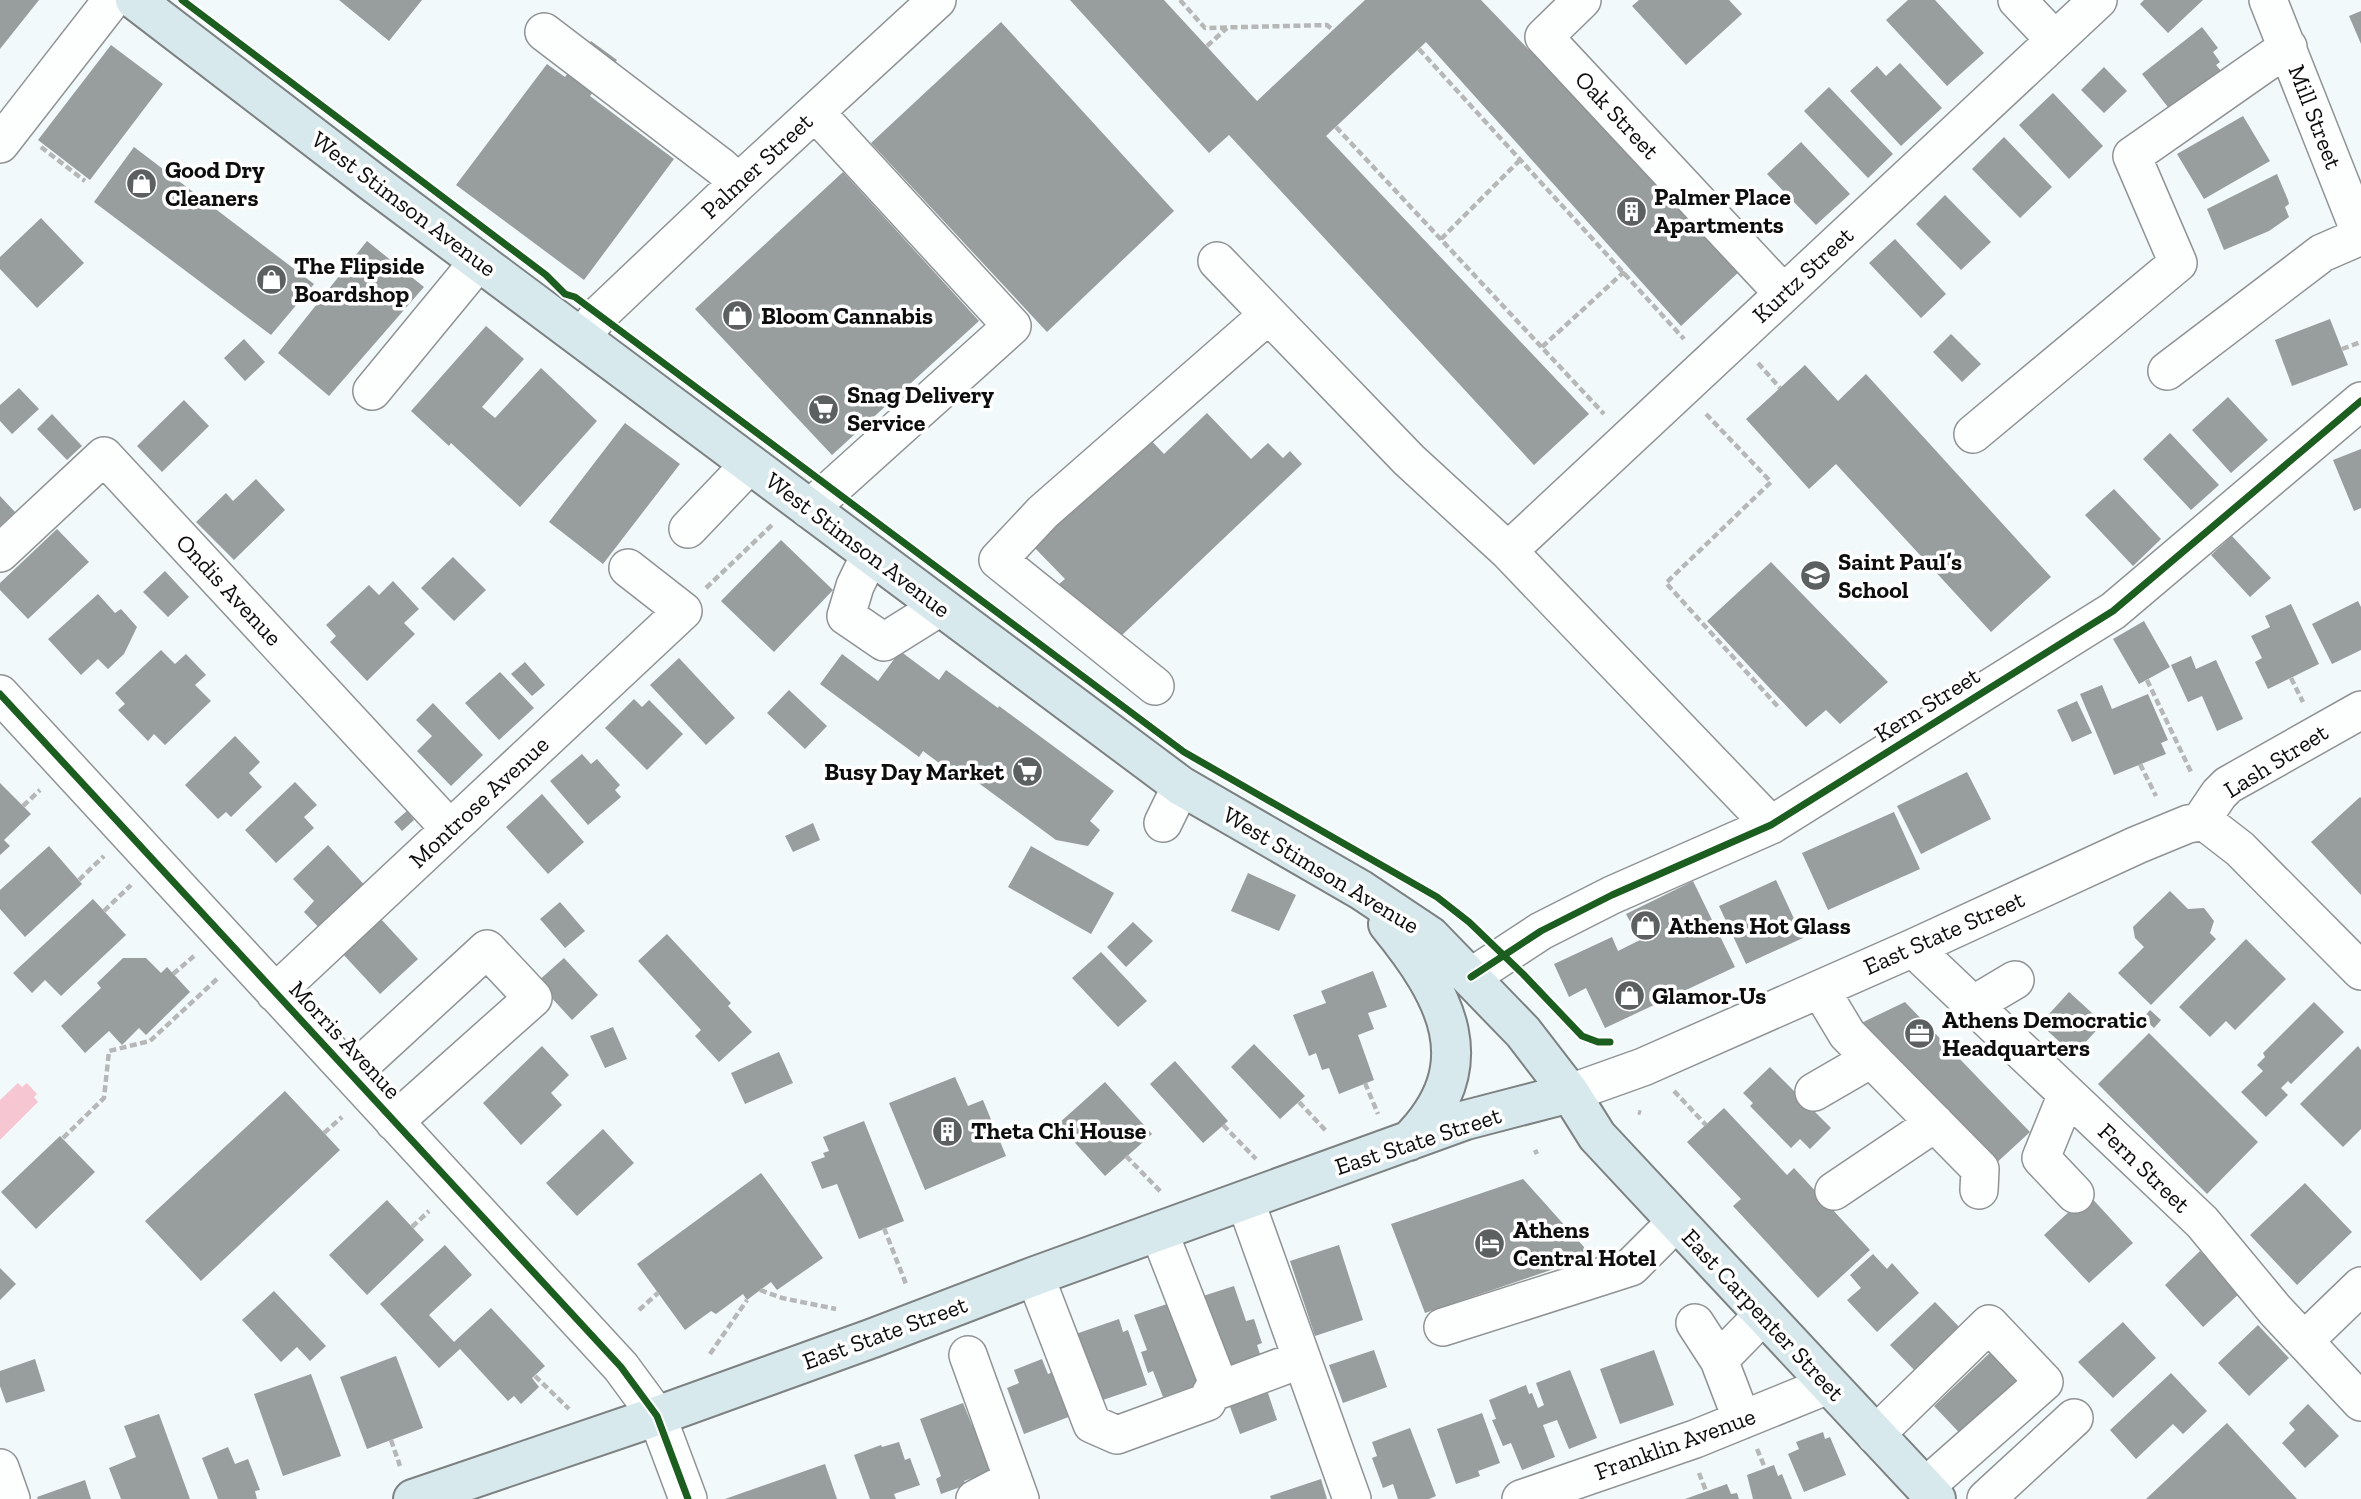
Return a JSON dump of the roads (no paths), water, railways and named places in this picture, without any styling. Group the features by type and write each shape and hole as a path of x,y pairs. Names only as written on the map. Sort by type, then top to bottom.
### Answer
{"main road":[{"name":"West Stimson Avenue","path":"135,0 870,555 1181,786 1361,890 1430,936 1523,1031 1570,1093"},
{"path":"1361,890 1423,969 1442,1006 1451,1038 1452,1058 1442,1095 1425,1125 1408,1141"},
{"name":"East State Street","path":"407,1485 657,1416 1466,1120 1570,1093"},
{"name":"East Carpenter Street","path":"1570,1093 1597,1136 1930,1493"}],"street":[{"path":"0,144 112,0"},
{"name":"Palmer Street","path":"582,337 599,315 738,183 937,0"},
{"name":"Oak Street","path":"1582,0 1544,37 1783,293"},
{"path":"2017,0 2055,40"},
{"name":"Kurtz Street","path":"1508,551 2098,0"},
{"name":"Mill Street","path":"2268,0 2361,235"},
{"path":"544,32 738,183"},
{"path":"1973,434 2178,263 2132,156 2288,47"},
{"path":"809,509 1012,326 816,112"},
{"path":"2167,371 2322,253 2361,235"},
{"path":"372,391 480,261"},
{"path":"1217,261 1267,316 1409,460 1508,551 1771,825"},
{"path":"1155,686 998,559 1043,512 1267,316"},
{"name":"Kern Street","path":"1471,977 1541,931 1612,895 1771,825 2113,611 2361,401"},
{"name":"Ondis Avenue","path":"0,553 104,456 450,829"},
{"path":"688,529 750,464"},
{"path":"870,555 855,586 846,616 884,642 940,607"},
{"name":"Montrose Avenue","path":"275,993 683,611 628,568"},
{"name":"Morris Avenue","path":"0,695 621,1367 657,1416 688,1499"},
{"name":"Lash Street","path":"2200,822 2228,785 2361,710"},
{"path":"1163,823 1181,786"},
{"path":"2200,822 2209,825 2240,849 2361,971"},
{"name":"East State Street","path":"1570,1093 1626,1074 1913,948 2137,845 2188,824 2200,822"},
{"name":"Fern Street","path":"1913,948 2202,1222 2304,1341 2354,1380"},
{"path":"351,1074 487,949 533,998 394,1122"},
{"path":"1973,1005 2015,980"},
{"path":"1820,989 1847,1034 1980,1169 1979,1190"},
{"path":"1814,1092 1871,1059"},
{"path":"2067,1094 2041,1158 2075,1194"},
{"path":"1834,1191 1935,1123"},
{"path":"1245,1200 1352,1499"},
{"path":"1443,1327 1631,1266 1676,1222"},
{"path":"1035,1276 1092,1424 1117,1435 1207,1402 1217,1381 1159,1232"},
{"path":"2304,1341 2361,1286"},
{"path":"1719,1360 1763,1315"},
{"path":"1695,1323 1719,1360 1742,1420"},
{"path":"1875,1435 1989,1324 2044,1382 1930,1493"},
{"path":"968,1356 1017,1489 975,1499"},
{"path":"1211,1393 1302,1359"},
{"name":"Franklin Avenue","path":"1521,1499 1695,1439 1828,1385"},
{"path":"1986,1499 2074,1418"},
{"path":"0,1468 11,1499"}],"place":[{"name":"Good Dry Cleaners","path":"142,184"},
{"name":"Palmer Place Apartments","path":"1631,211"},
{"name":"The Flipside Boardshop","path":"271,280"},
{"name":"Bloom Cannabis","path":"738,316"},
{"name":"Snag Delivery Service","path":"824,409"},
{"name":"Saint Paul’s School","path":"1815,576"},
{"name":"Busy Day Market","path":"1027,772"},
{"name":"Athens Hot Glass","path":"1645,926"},
{"name":"Glamor-Us","path":"1629,996"},
{"name":"Athens Democratic Headquarters","path":"1919,1034"},
{"name":"Theta Chi House","path":"948,1131"},
{"name":"Athens Central Hotel","path":"1490,1244"}]}
